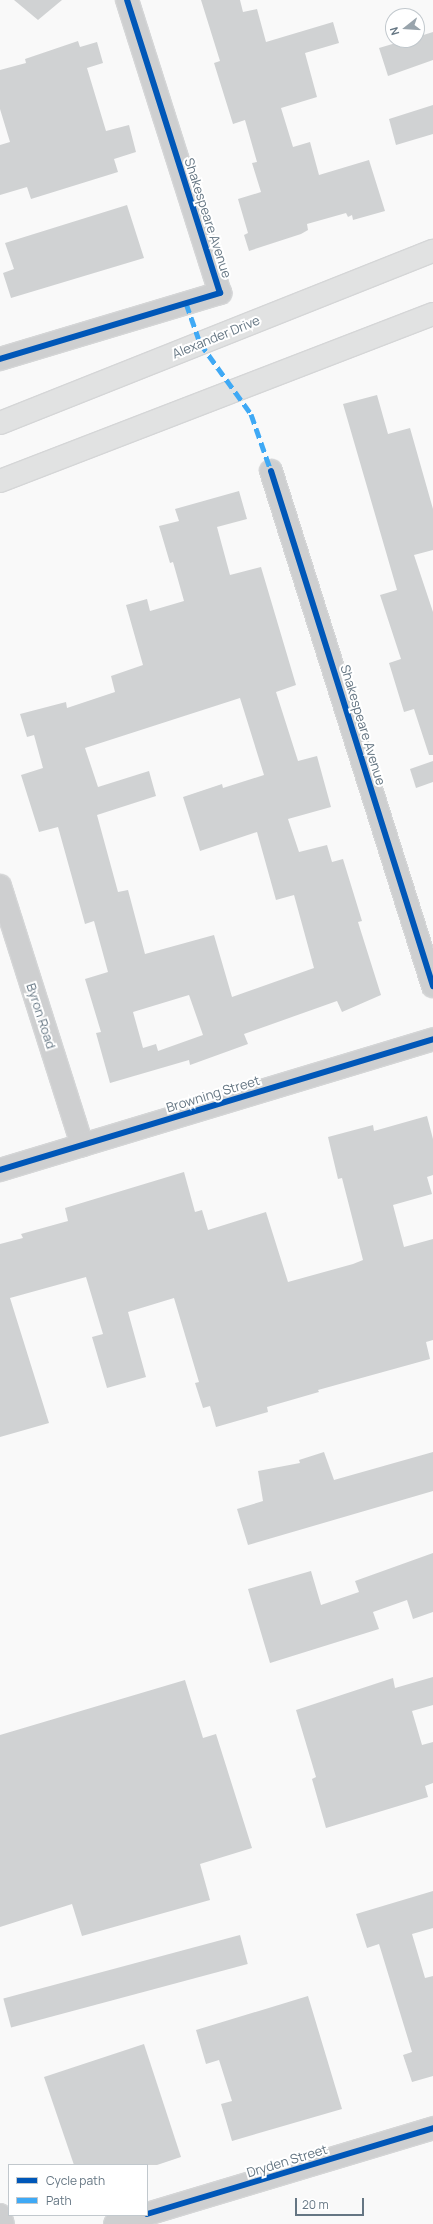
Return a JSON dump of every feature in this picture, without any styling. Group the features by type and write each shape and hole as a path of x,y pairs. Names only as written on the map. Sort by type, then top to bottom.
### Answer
{"main road":[{"name":"Alexander Drive","path":"0,423 433,251"},
{"path":"0,481 433,314"}],"street":[{"name":"Shakespeare Avenue","path":"0,359 220,293 127,0"},
{"name":"Shakespeare Avenue","path":"271,471 433,986"},
{"name":"Byron Road","path":"0,886 82,1145"},
{"name":"Browning Street","path":"0,1170 433,1039"},
{"name":"Dryden Street","path":"148,2214 433,2128"},
{"path":"0,2215 3,2224"},
{"name":"Dryden Street","path":"114,2224 142,2216"}],"building":[{"path":"14,0 62,0 38,20"},
{"path":"201,0 240,0 243,12 257,9 266,42 333,22 339,43 305,53 317,97 281,108 293,147 310,142 319,175 369,160 385,211 353,220 352,215 348,217 346,213 307,224 308,230 301,234 249,251 244,235 248,233 238,199 261,192 252,163 257,162 245,120 233,124 214,63 220,61"},
{"path":"433,32 433,60 388,76 379,48 385,46 385,48 425,48 425,34"},
{"path":"78,41 80,47 97,42 103,63 87,68 106,131 129,125 136,152 114,159 118,172 31,199 27,187 0,195 0,145 10,142 0,109 0,70 26,63 25,59"},
{"path":"433,105 433,134 396,145 389,119"},
{"path":"127,205 144,258 11,298 3,273 14,269 5,243"},
{"path":"377,395 388,434 410,428 433,509 433,550 414,555 433,612 433,755 429,755 414,709 404,712 389,663 401,659 380,595 397,590 343,404"},
{"path":"239,491 247,519 217,527 230,575 261,567 296,685 276,692 298,761 317,756 331,807 288,819 299,852 327,845 332,862 343,859 362,921 358,922 381,995 342,1012 337,1001 244,1034 248,1044 190,1065 189,1060 110,1083 96,1033 101,1032 85,979 108,972 94,921 85,924 58,827 39,832 21,775 43,768 34,735 27,737 20,714 66,702 67,708 115,692 111,676 143,665 126,605 147,599 150,611 184,601 173,562 170,563 159,526 179,521 175,509","holes":["240,698 264,775 223,788 222,784 183,797 200,851 257,832 276,900 294,895 314,968 232,997 214,935 145,954 128,890 118,892 97,815 156,796 149,771 98,787 85,748","189,995 203,1035 158,1051 156,1044 143,1048 133,1012"]},
{"path":"433,761 433,782 416,788 410,769"},
{"path":"427,1116 433,1139 433,1175 427,1177 432,1194 393,1205 404,1247 433,1239 433,1340 426,1342 430,1359 318,1390 319,1392 267,1407 268,1412 216,1427 210,1406 203,1408 195,1383 199,1382 174,1298 128,1312 146,1377 107,1388 92,1337 103,1334 86,1277 10,1298 49,1423 0,1437 0,1244 23,1238 21,1234 68,1221 65,1208 184,1172 195,1212 202,1210 208,1230 266,1212 288,1282 353,1264 363,1260 342,1178 338,1179 328,1137 373,1125 374,1131"},
{"path":"324,1452 334,1480 433,1452 433,1491 248,1545 237,1509 263,1501 258,1471 300,1463 299,1460"},
{"path":"433,1553 433,1612 413,1619 407,1600 373,1612 379,1629 270,1663 248,1589 311,1571 321,1605 359,1592 355,1581"},
{"path":"433,1677 433,1705 412,1711 422,1745 433,1742 433,1783 425,1786 428,1797 326,1828 312,1779 316,1777 296,1710 393,1678 395,1688"},
{"path":"185,1680 203,1738 216,1734 252,1848 200,1864 210,1900 82,1936 72,1904 0,1927 0,1735"},
{"path":"433,1891 433,1928 412,1934 425,1978 433,1976 433,2076 412,2082 403,2055 412,2052 379,1944 367,1948 356,1914"},
{"path":"240,1935 248,1964 11,2027 3,1998"},
{"path":"308,1996 342,2109 232,2141 221,2104 232,2101 219,2060 206,2064 196,2030"},
{"path":"144,2044 181,2157 157,2165 74,2164 44,2077"}],"marked path":[{"path":"186,303 200,343 251,414 271,471"}],"cycle path":[{"path":"0,359 220,293 127,0"},
{"path":"271,471 433,986"},
{"path":"0,1170 433,1039"},
{"path":"148,2214 433,2128"}]}
